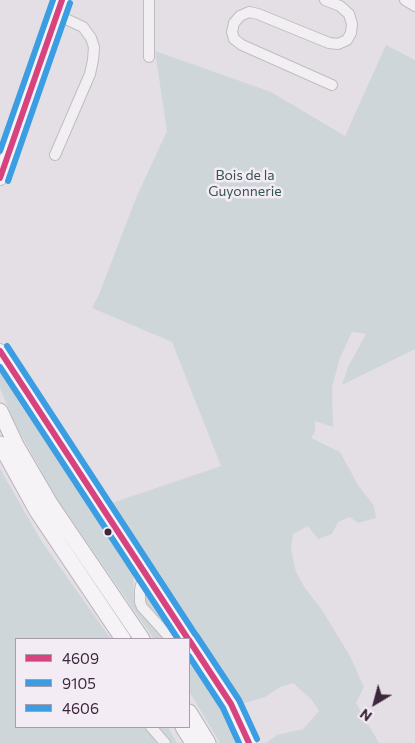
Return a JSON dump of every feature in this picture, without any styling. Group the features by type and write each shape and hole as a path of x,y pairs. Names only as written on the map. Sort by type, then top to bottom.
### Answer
{"highway":[{"path":"0,411 16,445 51,505 141,638"},
{"path":"0,444 37,511 122,638"},
{"path":"190,714 208,743"},
{"path":"184,728 193,743"}],"main road":[{"path":"0,178 62,0"},
{"path":"0,351 188,638"},
{"path":"190,642 230,704 249,743"}],"street":[{"path":"149,0 149,57"},
{"path":"326,0 340,6 349,14 352,24 351,33 347,40 338,44 329,43 249,12 240,16 234,24 232,32 234,40 242,45 332,85"},
{"path":"405,0 415,6"},
{"path":"56,155 94,60 94,47 91,38 83,27 57,15"},
{"path":"148,577 141,585 140,602 171,638"},
{"path":"152,728 165,743"}],"green space":[{"name":"Bois de la Guyonnerie","path":"386,45 415,60 415,349 342,385 348,367 366,334 352,332 340,358 332,387 333,427 315,421 315,432 311,438 340,452 358,485 374,506 376,518 358,523 350,517 338,522 332,534 318,539 308,526 293,534 291,549 296,572 350,656 364,687 356,703 379,743 266,743 277,735 303,729 319,711 311,699 293,683 280,687 265,697 237,705 106,505 221,466 172,342 92,308 136,198 167,131 155,51 271,92 345,136"},
{"path":"0,364 130,565 133,572 134,604 164,638 153,638 59,502 16,426 0,388"},
{"path":"0,469 42,542 110,638 15,638 15,728 169,728 177,743 0,743"},
{"path":"147,593 150,594 180,638 174,638 146,604 144,597"},
{"path":"190,652 210,682 243,743 220,743 190,693"}],"transit line":[{"name":"4606","path":"0,151 53,0"},
{"name":"4609","path":"0,178 62,0"},
{"name":"9105","path":"8,181 70,3"},
{"name":"4606","path":"7,346 195,634"},
{"name":"4609","path":"0,351 187,638"},
{"name":"9105","path":"0,367 177,638"},
{"name":"4606","path":"196,635 239,700 257,739"},
{"name":"4609","path":"190,642 231,704 249,743"},
{"name":"9105","path":"190,658 223,708 239,743"}]}
